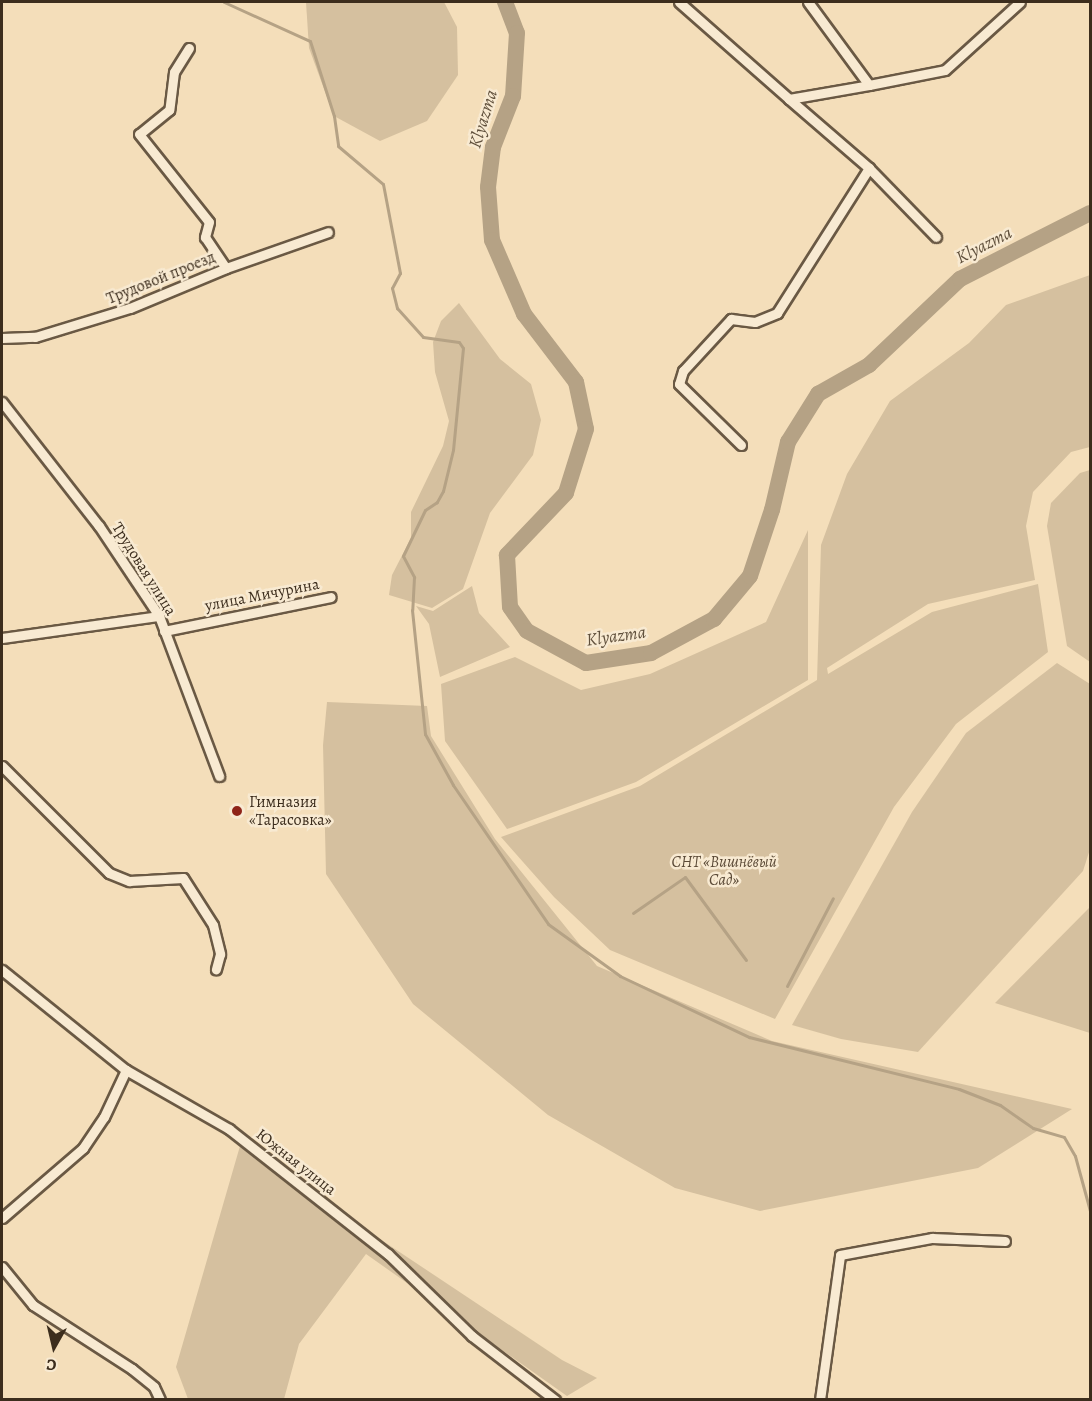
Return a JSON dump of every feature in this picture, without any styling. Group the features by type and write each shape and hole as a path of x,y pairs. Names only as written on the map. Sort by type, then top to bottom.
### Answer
{"street":[{"path":"679,2 869,168 936,237"},
{"path":"808,2 868,85"},
{"path":"789,99 945,70 1020,2"},
{"path":"189,48 174,72 169,110 139,134 209,222 205,237 226,267"},
{"path":"741,446 679,384 683,371 731,319 755,322 777,313 869,168"},
{"name":"Трудовой проезд","path":"2,338 34,337 130,308 226,267 328,232"},
{"name":"Трудовая улица","path":"2,402 99,526 159,616 219,776"},
{"name":"улица Мичурина","path":"164,631 331,597"},
{"path":"2,638 159,616"},
{"path":"2,766 109,873 129,881 183,878 213,925 220,954 216,969"},
{"name":"Южная улица","path":"3,974 126,1070 229,1129 388,1254 471,1336 555,1400"},
{"path":"2,1218 83,1148 126,1070"},
{"path":"820,1400 840,1255 932,1238 1005,1241"},
{"path":"2,1267 33,1305 132,1369 154,1387 160,1400"}],"green space":[{"path":"306,2 444,2 457,27 458,75 427,121 380,141 334,116 309,48"},
{"name":"СНТ «Вишнёвый Сад»","path":"1090,275 1090,447 1071,452 1033,492 1026,526 1035,580 928,604 827,668 828,674 932,612 1038,584 1048,652 956,724 894,807 775,1019 610,950 554,897 501,837 640,786 817,680 821,545 847,474 890,401 969,343 1006,305"},
{"path":"459,303 500,359 531,384 541,420 533,455 490,513 463,589 432,608 389,595 392,575 411,538 411,512 443,446 449,421 435,372 433,342 441,321"},
{"path":"1090,470 1090,662 1067,646 1047,526 1051,503 1080,473"},
{"path":"808,530 808,680 636,782 507,829 445,741 441,684 515,657 581,690 650,674 766,622"},
{"path":"472,586 479,613 510,647 440,677 429,624 416,606 433,611"},
{"path":"1057,663 1090,684 1090,849 1083,871 918,1052 841,1039 792,1025 912,812 966,733"},
{"path":"327,702 427,706 431,736 495,839 597,966 772,1041 1072,1109 978,1168 760,1211 675,1188 548,1115 413,1004 326,874 323,745"},
{"path":"1090,907 1090,1033 995,1003"},
{"path":"240,1146 562,1360 597,1378 567,1396 366,1254 299,1344 284,1399 188,1399 176,1367"}],"waterway":[{"path":"224,2 310,41 334,116 338,146 383,184 400,273 392,288 397,308 423,337 459,342 463,348 453,450 443,491 437,502 425,510 403,556 414,577 412,610 425,734 453,785 548,924 620,976 749,1037 959,1089 1000,1105 1033,1128 1064,1137 1075,1156 1090,1211"},
{"name":"Klyazma","path":"505,2 517,33 513,96 493,147 488,187 492,240 524,314 576,382 586,429 566,493 507,555 510,607 527,631 586,663 651,653 714,619 750,576 772,510 788,442 818,394 869,365 960,279 1090,213"},
{"path":"633,913 685,877 746,960"},
{"path":"787,986 833,898"}],"place":[{"name":"Гимназия «Тарасовка»","path":"237,811"}]}
